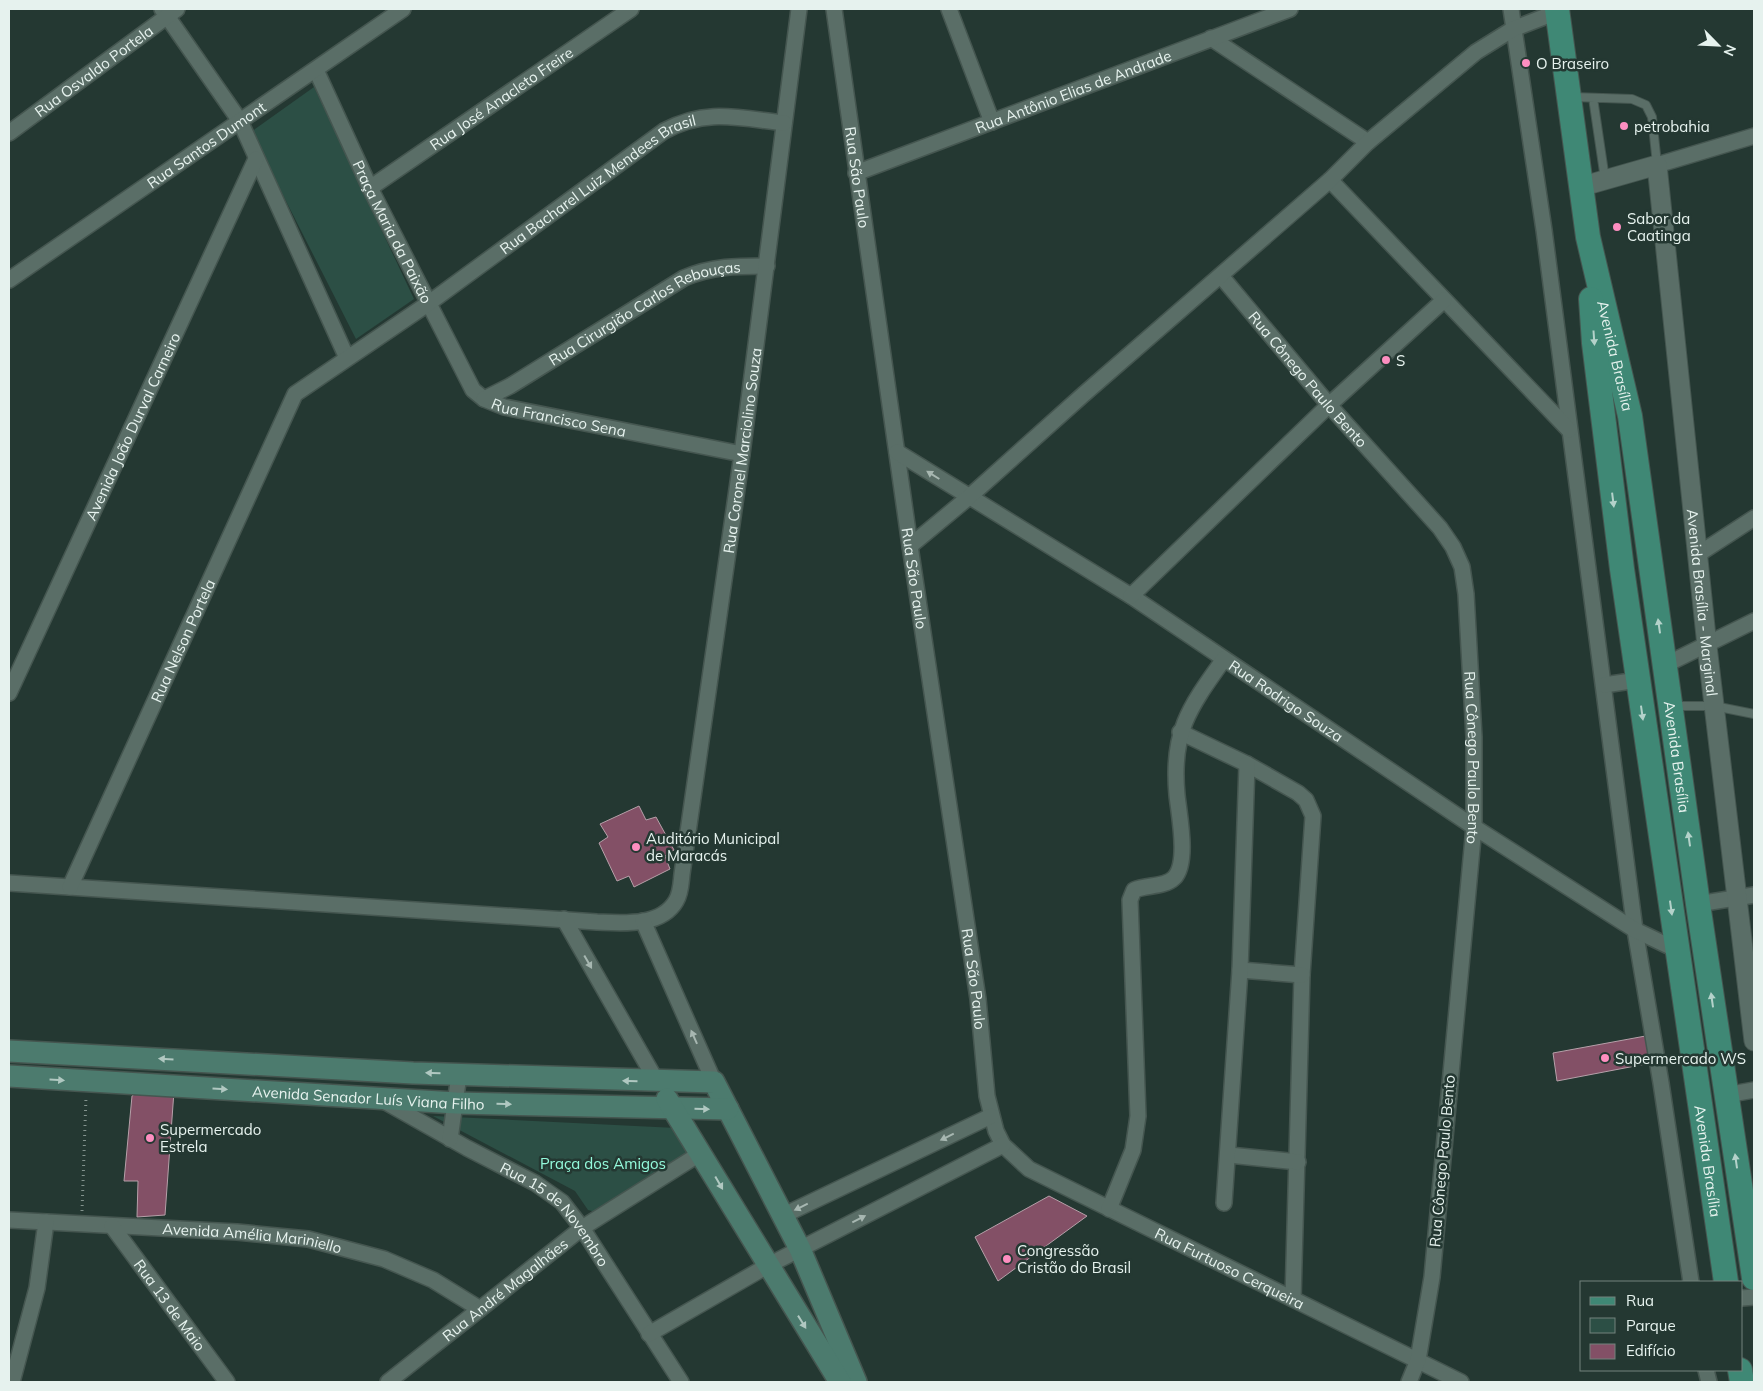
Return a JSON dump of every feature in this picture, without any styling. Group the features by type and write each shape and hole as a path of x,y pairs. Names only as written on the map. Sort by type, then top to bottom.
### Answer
{"main road":[{"name":"Avenida Brasília","path":"1557,10 1588,237 1630,416 1726,1094 1748,1196 1754,1278"},
{"name":"Avenida Brasília","path":"1588,237 1594,343 1622,569 1726,1281"},
{"path":"1622,569 1650,563"},
{"name":"Avenida Senador Luís Viana Filho","path":"9,1051 459,1074 657,1082 714,1082"},
{"name":"Avenida Senador Luís Viana Filho","path":"9,1076 456,1103 728,1109"},
{"path":"657,1082 767,1266 840,1382"},
{"path":"714,1082 800,1249 856,1382"}],"street":[{"name":"Rua Santos Dumont","path":"9,280 403,9"},
{"name":"Rua José Anacleto Freire","path":"370,188 632,9"},
{"name":"Rua Coronel Marciolino Souza","path":"643,921 659,916 669,909 676,901 680,891 742,454 799,9"},
{"name":"Rua São Paulo","path":"834,9 910,546 978,999 991,1116 1003,1145"},
{"path":"950,9 992,122"},
{"name":"Rua Antônio Elias de Andrade","path":"856,173 1290,9"},
{"path":"1511,9 1544,230 1568,430 1604,685 1635,930 1661,1083 1691,1281"},
{"path":"910,546 969,497 1084,394 1330,180 1368,142 1457,67 1498,37 1557,10"},
{"path":"169,11 240,121 347,358"},
{"name":"Rua Osvaldo Portela","path":"9,133 169,11"},
{"path":"1211,38 1368,142"},
{"name":"Praça Maria da Paixão","path":"295,394 429,303 370,188 316,70"},
{"name":"Rua Bacharel Luiz Mendees Brasil","path":"429,303 664,131 681,122 696,117 715,116 784,123"},
{"path":"1580,187 1754,136"},
{"name":"Avenida João Durval Carneiro","path":"9,693 256,159"},
{"name":"Avenida Brasília - Marginal","path":"1657,165 1714,706 1746,896 1754,1041"},
{"path":"1330,180 1568,430"},
{"name":"Rua Cirurgião Carlos Rebouças","path":"484,399 684,278 705,269 726,265 767,266"},
{"name":"Rua Cônego Paulo Bento","path":"1221,276 1329,405 1440,528 1453,547 1462,567 1469,629 1474,738 1474,827 1432,1277 1418,1360 1409,1382"},
{"path":"1131,596 1329,405 1444,300"},
{"name":"Rua Francisco Sena","path":"429,303 466,378 473,390 484,399 526,413 742,454"},
{"name":"Rua Nelson Portela","path":"70,887 295,394"},
{"name":"Rua Rodrigo Souza","path":"897,452 1131,596 1474,827 1635,930 1677,950"},
{"path":"1697,555 1754,518"},
{"path":"1665,665 1707,646 1754,621"},
{"path":"1109,1209 1133,1150 1138,1116 1129,906 1134,890 1169,881 1179,870 1182,849 1176,755 1180,732 1198,697 1224,659"},
{"path":"1604,685 1638,680"},
{"path":"1180,732 1247,764 1298,793 1311,807 1313,826 1302,974 1293,1299"},
{"path":"1224,1203 1229,1155 1240,970 1247,764"},
{"path":"9,883 626,923 643,921 714,1082"},
{"path":"1698,904 1746,896"},
{"path":"564,919 657,1082"},
{"path":"1240,970 1302,974"},
{"path":"450,1139 459,1074"},
{"path":"1726,1094 1754,1090"},
{"name":"Rua 15 de Novembro","path":"379,1098 450,1139 550,1192 562,1202 582,1228 680,1382"},
{"path":"782,1216 991,1116"},
{"path":"649,1334 767,1266 1003,1145"},
{"name":"Rua Furtuoso Cerqueira","path":"1003,1145 1029,1169 1461,1382"},
{"name":"Rua André Magalhães","path":"388,1382 582,1228 701,1153"},
{"path":"1229,1155 1298,1162"},
{"name":"Avenida Amélia Mariniello","path":"9,1220 308,1239 384,1259 433,1280 480,1309"},
{"path":"12,1382 37,1288 46,1222"},
{"name":"Rua 13 de Maio","path":"112,1226 227,1382"}],"lane":[{"path":"1568,97 1632,99 1646,105 1652,117 1657,165"},
{"path":"1593,98 1606,180"},
{"path":"1671,706 1714,706 1754,714"}],"path":[{"path":"81,1224 87,1082"}],"green space":[{"path":"314,87 414,299 356,339 251,132"},
{"name":"Praça dos Amigos","path":"433,1116 676,1128 696,1152 596,1212 588,1210 575,1191"}],"building":[{"name":"Auditório Municipal de Maracás","path":"639,806 646,820 656,817 674,850 665,856 670,869 634,887 629,876 617,881 599,843 608,837 600,824"},
{"name":"Supermercado WS","path":"1651,1035 1656,1062 1557,1081 1553,1053"},
{"name":"Supermercado Estrela","path":"141,1089 174,1091 165,1215 137,1217 138,1181 124,1181 132,1096"},
{"name":"Congressão Cristão do Brasil","path":"1049,1196 1087,1216 998,1281 975,1237"}],"place":[{"name":"O Braseiro","path":"1526,63"},
{"name":"petrobahia","path":"1624,126"},
{"name":"Sabor da Caatinga","path":"1617,227"},
{"name":"S","path":"1386,360"},
{"name":"Auditório Municipal de Maracás","path":"636,847"},
{"name":"Supermercado WS","path":"1605,1058"},
{"name":"Supermercado Estrela","path":"150,1138"},
{"name":"Congressão Cristão do Brasil","path":"1007,1259"}]}
